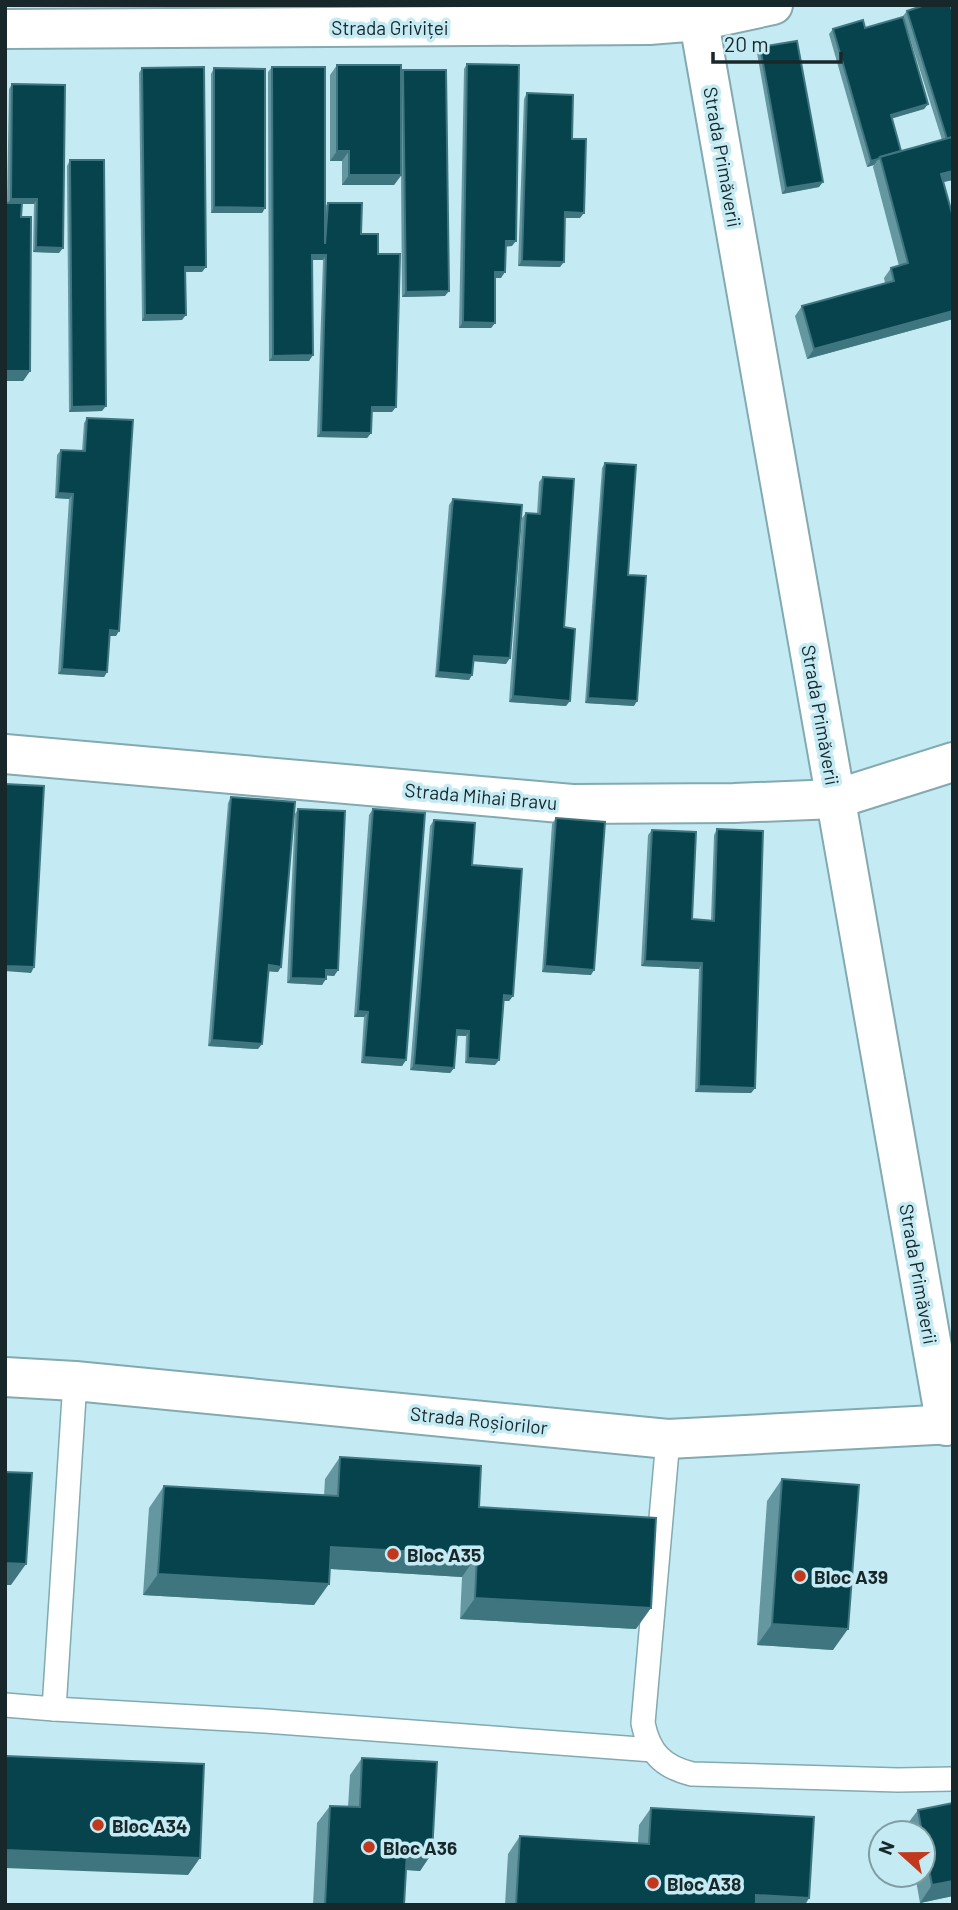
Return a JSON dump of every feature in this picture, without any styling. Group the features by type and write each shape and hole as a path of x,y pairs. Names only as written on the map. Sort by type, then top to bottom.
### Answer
{"street":[{"name":"Strada Griviței","path":"5,29 649,25 697,13 773,5"},
{"name":"Strada Primăverii","path":"697,13 835,799 949,1425"},
{"name":"Strada Mihai Bravu","path":"5,754 572,804 835,799 953,762"},
{"name":"Strada Roșiorilor","path":"5,1377 75,1381 668,1439 949,1425"}],"lane":[{"path":"54,1709 75,1381"},
{"path":"668,1439 643,1723 646,1738 662,1761 676,1770 692,1774 953,1779"},
{"path":"5,1705 653,1750"}],"building":[{"path":"925,5 950,5 953,13 953,141 952,137 947,139 907,11"},
{"path":"903,17 928,104 891,115 901,151 871,161 833,29 863,20 865,28"},
{"path":"797,41 823,182 786,188 760,47"},
{"path":"467,64 519,65 516,241 506,241 505,272 495,272 495,323 463,322"},
{"path":"337,65 401,65 401,175 349,175 349,151 337,151"},
{"path":"204,67 206,267 185,267 186,315 145,315 142,68"},
{"path":"272,67 325,67 325,244 328,203 362,203 361,234 378,234 378,254 400,254 396,407 372,407 371,433 321,432 326,255 312,255 313,355 273,356"},
{"path":"214,68 265,69 265,208 214,207"},
{"path":"403,70 446,70 449,291 406,292"},
{"path":"12,84 65,85 63,248 36,247 37,199 11,199"},
{"path":"527,93 573,95 572,139 586,139 584,213 565,212 564,262 522,261"},
{"path":"952,137 953,171 941,174 953,217 953,311 814,349 802,306 894,281 891,268 908,263 880,157"},
{"path":"70,160 104,160 106,406 72,407"},
{"path":"5,203 22,203 21,217 31,217 30,371 5,371"},
{"path":"87,418 133,420 119,631 110,630 107,672 62,669 73,494 58,493 61,450 85,451"},
{"path":"605,463 636,465 628,575 646,576 637,701 588,698"},
{"path":"543,477 574,479 564,627 575,629 570,701 513,696 526,513 540,514"},
{"path":"453,499 522,505 510,658 474,656 472,675 438,672"},
{"path":"5,784 44,786 34,967 5,966"},
{"path":"231,797 295,802 281,967 269,965 262,1044 212,1040"},
{"path":"298,809 345,811 338,970 326,970 326,979 291,978"},
{"path":"373,809 425,813 406,1060 364,1057 368,1012 358,1011"},
{"path":"556,818 605,822 594,970 545,966"},
{"path":"434,820 475,823 472,865 522,869 513,996 504,995 499,1060 468,1058 469,1031 457,1030 454,1068 414,1065"},
{"path":"717,829 763,831 755,1088 699,1086 702,963 645,961 652,830 696,832 692,919 714,921"},
{"name":"Bloc A35","path":"340,1457 481,1466 479,1507 656,1518 651,1608 475,1598 477,1555 331,1547 329,1584 158,1574 164,1486 338,1496"},
{"path":"5,1472 32,1473 26,1564 5,1563"},
{"name":"Bloc A39","path":"782,1479 859,1485 848,1629 772,1624"},
{"name":"Bloc A34","path":"5,1756 204,1764 200,1858 5,1850"},
{"name":"Bloc A36","path":"362,1758 437,1762 432,1853 407,1852 404,1905 325,1905 330,1806 360,1807"},
{"path":"953,1803 953,1881 937,1884 937,1819 920,1819 918,1810"},
{"name":"Bloc A38","path":"651,1808 814,1817 809,1898 756,1895 756,1905 516,1905 520,1836 649,1844"}],"place":[{"name":"Bloc A35","path":"393,1554"},
{"name":"Bloc A39","path":"800,1576"},
{"name":"Bloc A34","path":"98,1825"},
{"name":"Bloc A36","path":"369,1847"},
{"name":"Bloc A38","path":"653,1883"}]}
